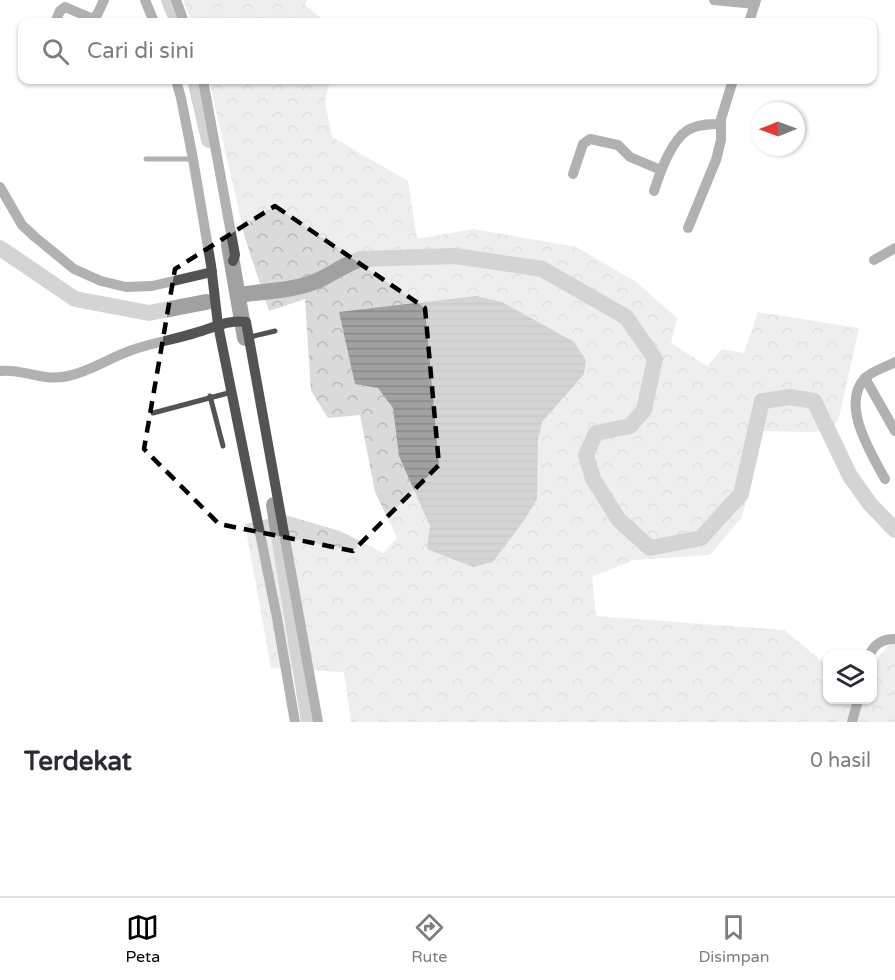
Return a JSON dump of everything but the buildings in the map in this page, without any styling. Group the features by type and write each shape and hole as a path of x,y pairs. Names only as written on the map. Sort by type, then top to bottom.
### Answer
{"street":[{"path":"57,18 65,7 91,18 96,17 104,0"},
{"path":"145,0 152,18"},
{"path":"176,0 183,18"},
{"path":"714,0 755,2 750,18"},
{"path":"177,84 193,159 232,392 277,618 295,722"},
{"path":"204,84 235,255 233,261"},
{"path":"688,228 716,160 722,140 721,124 732,84"},
{"path":"654,191 661,170 677,141 686,131 701,125 721,124"},
{"path":"573,174 583,144 590,139 618,145 630,157 661,170"},
{"path":"0,187 22,225 74,269 101,282 126,287 152,286 212,275"},
{"path":"874,260 895,248"},
{"path":"0,371 16,370 32,376 48,378 68,376 134,349 220,322 244,321 248,324 318,722"},
{"path":"885,479 861,431 857,417 858,393 866,378 894,364"},
{"path":"866,378 895,431"},
{"path":"872,650 879,642 895,639"},
{"path":"852,722 857,704"}],"lane":[{"path":"146,159 193,159"},
{"path":"250,337 275,331"},
{"path":"153,413 232,392"},
{"path":"210,396 223,446"}],"highlighted area":[{"path":"275,206 425,308 439,465 353,551 219,524 144,449 175,269"}],"green space":[{"path":"183,0 307,0 305,5 321,18 190,18"},
{"path":"210,84 329,84 325,102 332,137 408,181 417,239 473,229 576,247 635,281 677,318 671,343 707,366 722,349 744,353 758,312 859,328 838,422 816,432 762,431 742,517 710,555 634,560 592,577 596,616 784,630 823,662 823,704 877,704 877,659 895,639 895,722 351,722 344,672 271,668 245,524 285,515 340,531 383,553 397,538 375,492 360,415 328,418 311,391 305,299 269,311 245,238"}],"shaded area":[{"path":"476,296 502,302 574,342 586,360 584,374 542,422 538,439 537,499 493,562 473,567 427,549 430,526 399,456 393,408 378,388 355,384 339,312"}],"waterway":[{"path":"169,0 176,18"},
{"path":"196,84 209,140"},
{"path":"229,245 245,338"},
{"path":"0,248 75,299 149,313 206,302"},
{"path":"246,294 302,286 361,259 455,256 542,269 626,317 655,359 644,410 630,426 596,433 586,455 593,479 619,520 650,548 701,538 741,494 762,401 790,397 814,401 850,476 870,504 895,530"},
{"path":"274,505 309,722"}]}
